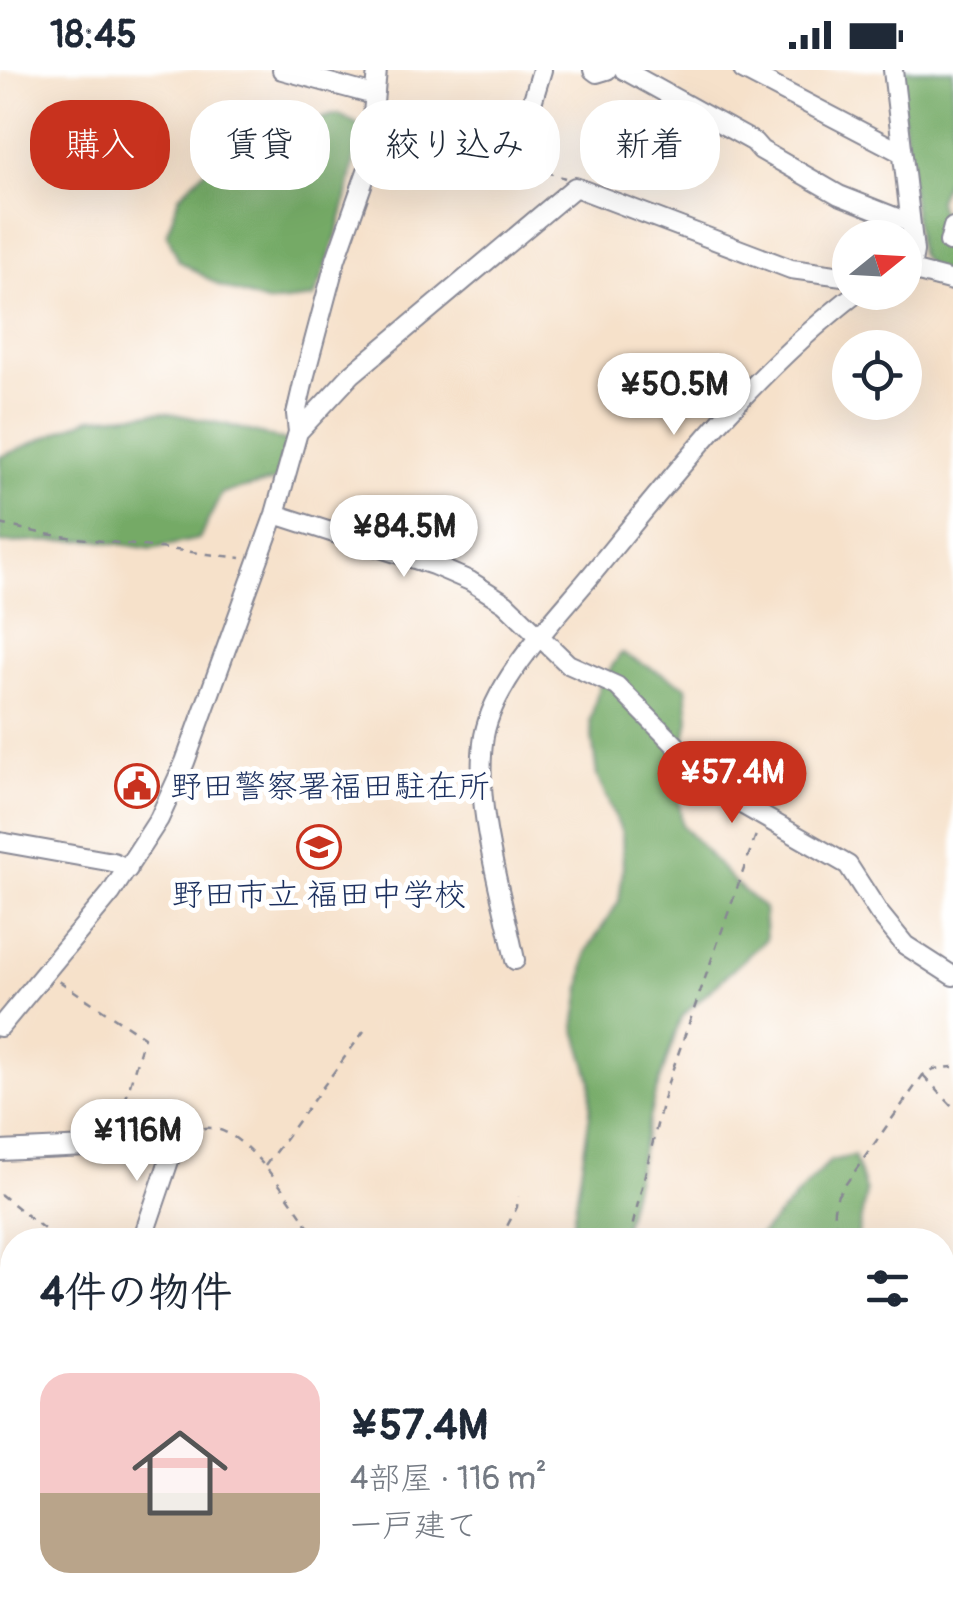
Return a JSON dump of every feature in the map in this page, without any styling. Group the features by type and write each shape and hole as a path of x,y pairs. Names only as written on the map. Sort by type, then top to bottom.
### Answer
{"street":[{"path":"282,70 374,95"},
{"path":"0,1027 128,869 159,819 185,762 275,514 298,432 296,414 310,356 336,259 368,168 377,70"},
{"path":"533,100 542,70"},
{"path":"593,70 607,70"},
{"path":"624,70 754,142 761,150 838,195 902,220"},
{"path":"744,70 902,152"},
{"path":"893,70 910,220"},
{"path":"298,432 352,374 575,187 791,269 832,275"},
{"path":"953,227 949,242 953,242"},
{"path":"922,269 953,281"},
{"path":"515,960 486,815 482,754 497,700 542,636 740,399 835,310"},
{"path":"275,514 433,564 505,603 568,664 617,686 724,794 848,865 879,913 906,945 953,976"},
{"path":"0,842 112,862 128,869"},
{"path":"0,1151 174,1143 146,1228"}],"path":[{"path":"374,95 385,100"},
{"path":"560,176 572,180 575,187"},
{"path":"0,524 45,534 258,559"},
{"path":"632,1228 666,1088 763,816"},
{"path":"45,972 144,1037 111,1148"},
{"path":"264,1168 364,1030"},
{"path":"837,1228 832,1212 838,1195 923,1075 934,1069 953,1068"},
{"path":"923,1075 953,1107"},
{"path":"174,1143 206,1126 220,1129 254,1153 309,1228"},
{"path":"0,1194 43,1228"},
{"path":"506,1228 518,1196"}],"green space":[{"path":"897,70 953,70 953,166 938,200 948,246 953,247 953,273 931,269 922,258 922,220 915,220"},
{"path":"338,114 350,120 350,179 343,213 314,298 268,303 220,286 179,261 167,234 179,196 190,185 190,190 330,190 330,116"},
{"path":"164,412 290,442 276,481 222,493 199,539 152,549 93,540 0,543 0,457 91,418"},
{"path":"621,653 686,686 689,719 677,783 682,825 736,884 764,908 766,939 681,1017 654,1098 624,1228 572,1228 590,1113 591,1081 575,1027 587,951 619,901 623,870 622,833 597,776 590,721 600,684"},
{"path":"854,1156 866,1192 859,1228 766,1228 830,1161"}],"place":[{"name":"野田警察署福田駐在所","path":"137,786"},
{"name":"野田市立 福田中学校","path":"319,847"}]}
